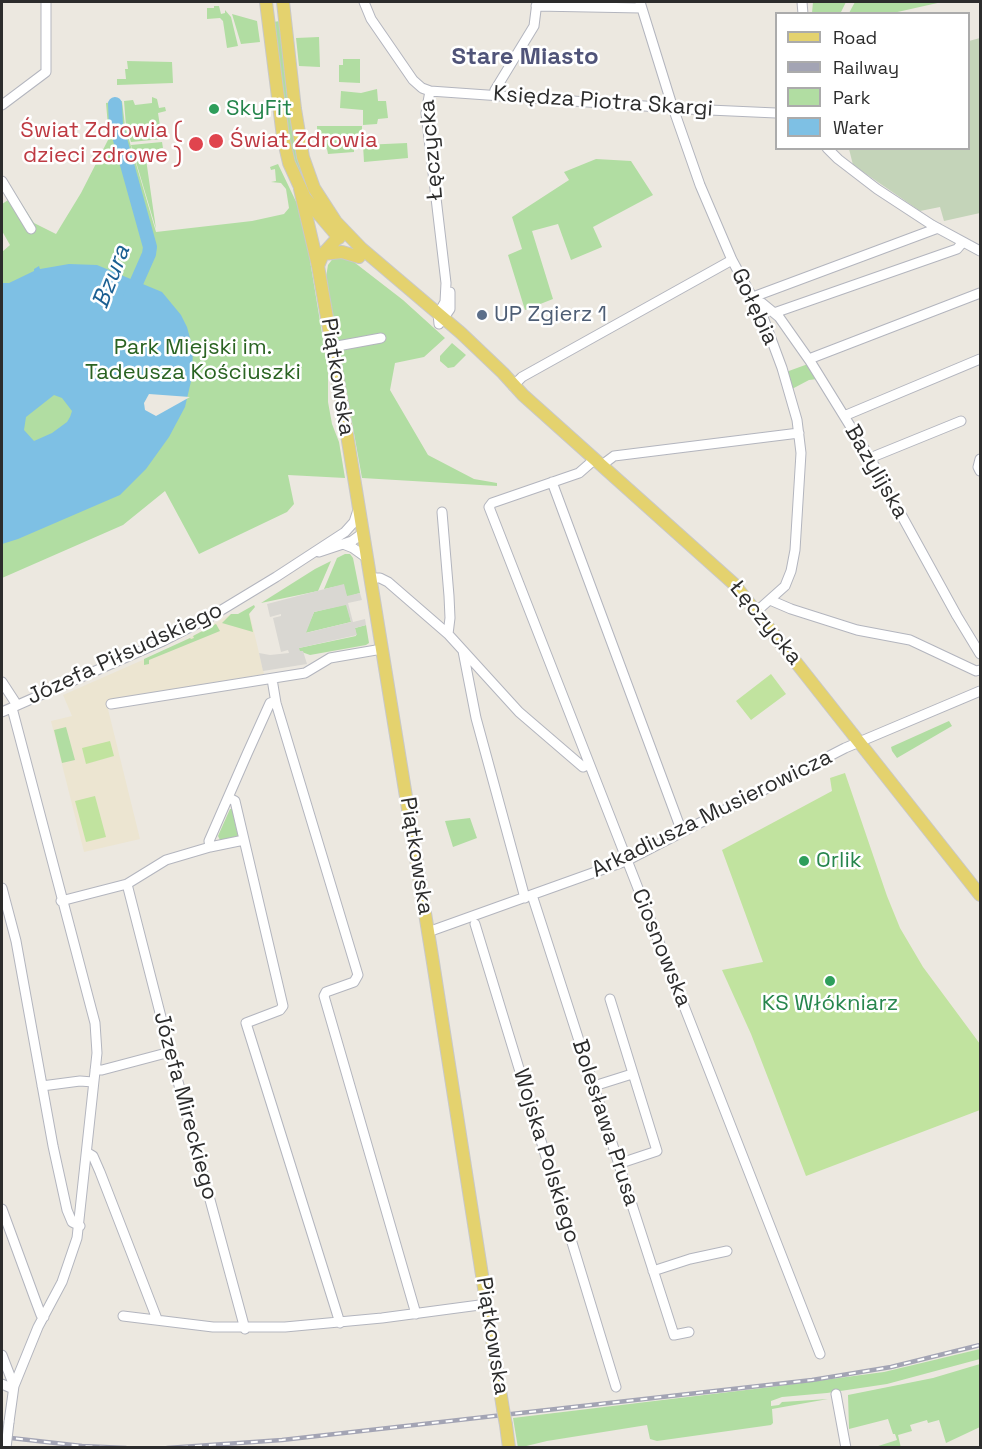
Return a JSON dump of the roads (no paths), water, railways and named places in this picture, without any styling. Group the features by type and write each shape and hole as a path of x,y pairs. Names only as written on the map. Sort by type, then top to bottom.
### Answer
{"main road":[{"path":"266,2 285,144 291,169 300,189 359,257 441,319"},
{"path":"283,2 303,157 319,198 341,234 441,319"},
{"name":"Piątkowska","path":"300,189 321,260 332,347 428,932 509,1448"},
{"path":"321,260 341,234"},
{"path":"321,260 342,252 359,257"},
{"name":"Łęczycka","path":"441,319 723,572 757,611 981,895"}],"street":[{"path":"2,105 46,72 46,2"},
{"name":"Łęczycka","path":"364,2 371,19 409,74 417,84 430,91 426,113 446,283 450,290 451,306 441,319"},
{"path":"494,95 534,26 536,4 640,5"},
{"name":"Gołębia","path":"640,5 700,185 732,260 755,300 783,372 799,433 801,453 793,563 790,576 785,585 757,611"},
{"name":"Księdza Piotra Skargi","path":"430,91 775,113"},
{"path":"829,150 876,189 938,228 981,251"},
{"path":"2,182 31,229"},
{"path":"755,300 938,228"},
{"path":"774,313 957,249 963,242"},
{"path":"513,386 522,377 732,260"},
{"path":"809,359 981,293"},
{"name":"Bazylijska","path":"755,300 762,303 785,325 809,359 870,458 957,616 981,654"},
{"path":"332,347 381,338"},
{"path":"844,416 981,359"},
{"path":"870,458 961,421"},
{"path":"682,832 552,482 579,473 614,456 799,433"},
{"path":"981,459 978,467 981,471"},
{"name":"Ciosnowska","path":"552,482 492,503 489,507 820,1354"},
{"path":"345,532 354,522 358,508"},
{"path":"442,512 449,596 448,634"},
{"path":"345,532 353,530 363,533"},
{"name":"Józefa Piłsudskiego","path":"2,712 188,629 345,532"},
{"name":"Józefa Piłsudskiego","path":"309,556 343,544 363,533"},
{"path":"343,544 367,558"},
{"path":"370,578 380,578 388,582 448,634 519,712 582,767 589,764"},
{"path":"770,600 857,630 910,640 976,671 981,670"},
{"path":"111,704 309,672 330,658 382,649"},
{"name":"Bolesława Prusa","path":"463,651 479,729 529,897 594,1086 674,1335 689,1332"},
{"path":"272,679 275,700 358,975 354,982 326,992 324,996 416,1314"},
{"path":"2,682 14,706 61,901 95,1023 96,1070 80,1226 66,1272 14,1387 6,1448"},
{"name":"Arkadiusza Musierowicza","path":"428,932 626,861 860,742 981,691"},
{"path":"210,847 209,841 230,798 270,703 275,700"},
{"path":"230,798 235,801 283,1006 280,1010 246,1023 340,1323"},
{"path":"61,901 127,884 166,860 244,840"},
{"name":"Józefa Mireckiego","path":"127,884 245,1329"},
{"path":"2,888 16,941 67,1210 72,1222 80,1226"},
{"name":"Wojska Polskiego","path":"475,924 616,1387"},
{"path":"610,999 657,1151 618,1164"},
{"path":"96,1070 170,1052"},
{"path":"594,1086 632,1074"},
{"path":"42,1086 80,1081 93,1082"},
{"path":"88,1153 93,1156 100,1172 157,1319"},
{"path":"2,1209 41,1315 44,1317"},
{"path":"653,1271 690,1259 727,1251"},
{"path":"123,1316 245,1329 340,1323 487,1304"},
{"path":"2,1355 14,1387"},
{"path":"2,1384 14,1387"},
{"path":"836,1394 846,1448"}],"water":[{"path":"69,264 97,265 162,292 181,315 187,327 193,349 192,377 185,407 169,437 146,469 120,495 2,544 2,283 9,283 34,271 39,266 40,269","holes":["54,395 62,398 72,411 67,422 52,433 34,441 24,430 26,417"]}],"waterway":[{"name":"Bzura","path":"115,104 116,125 150,247 130,297"}],"railway":[{"path":"167,1448 282,1440 812,1380 891,1367 980,1345"},
{"path":"2,1437 82,1446 126,1448"}],"place":[{"name":"SkyFit","path":"214,109"},
{"name":"Świat Zdrowia","path":"216,141"},
{"name":"Świat Zdrowia ( dzieci zdrowe )","path":"196,144"},
{"name":"UP Zgierz 1","path":"482,315"},
{"name":"Orlik","path":"804,861"},
{"name":"KS Włókniarz","path":"830,981"}],"district":[{"name":"Stare Miasto","path":"525,57"}],"park label":[{"name":"Park Miejski im. Tadeusza Kościuszki","path":"193,360"}]}
